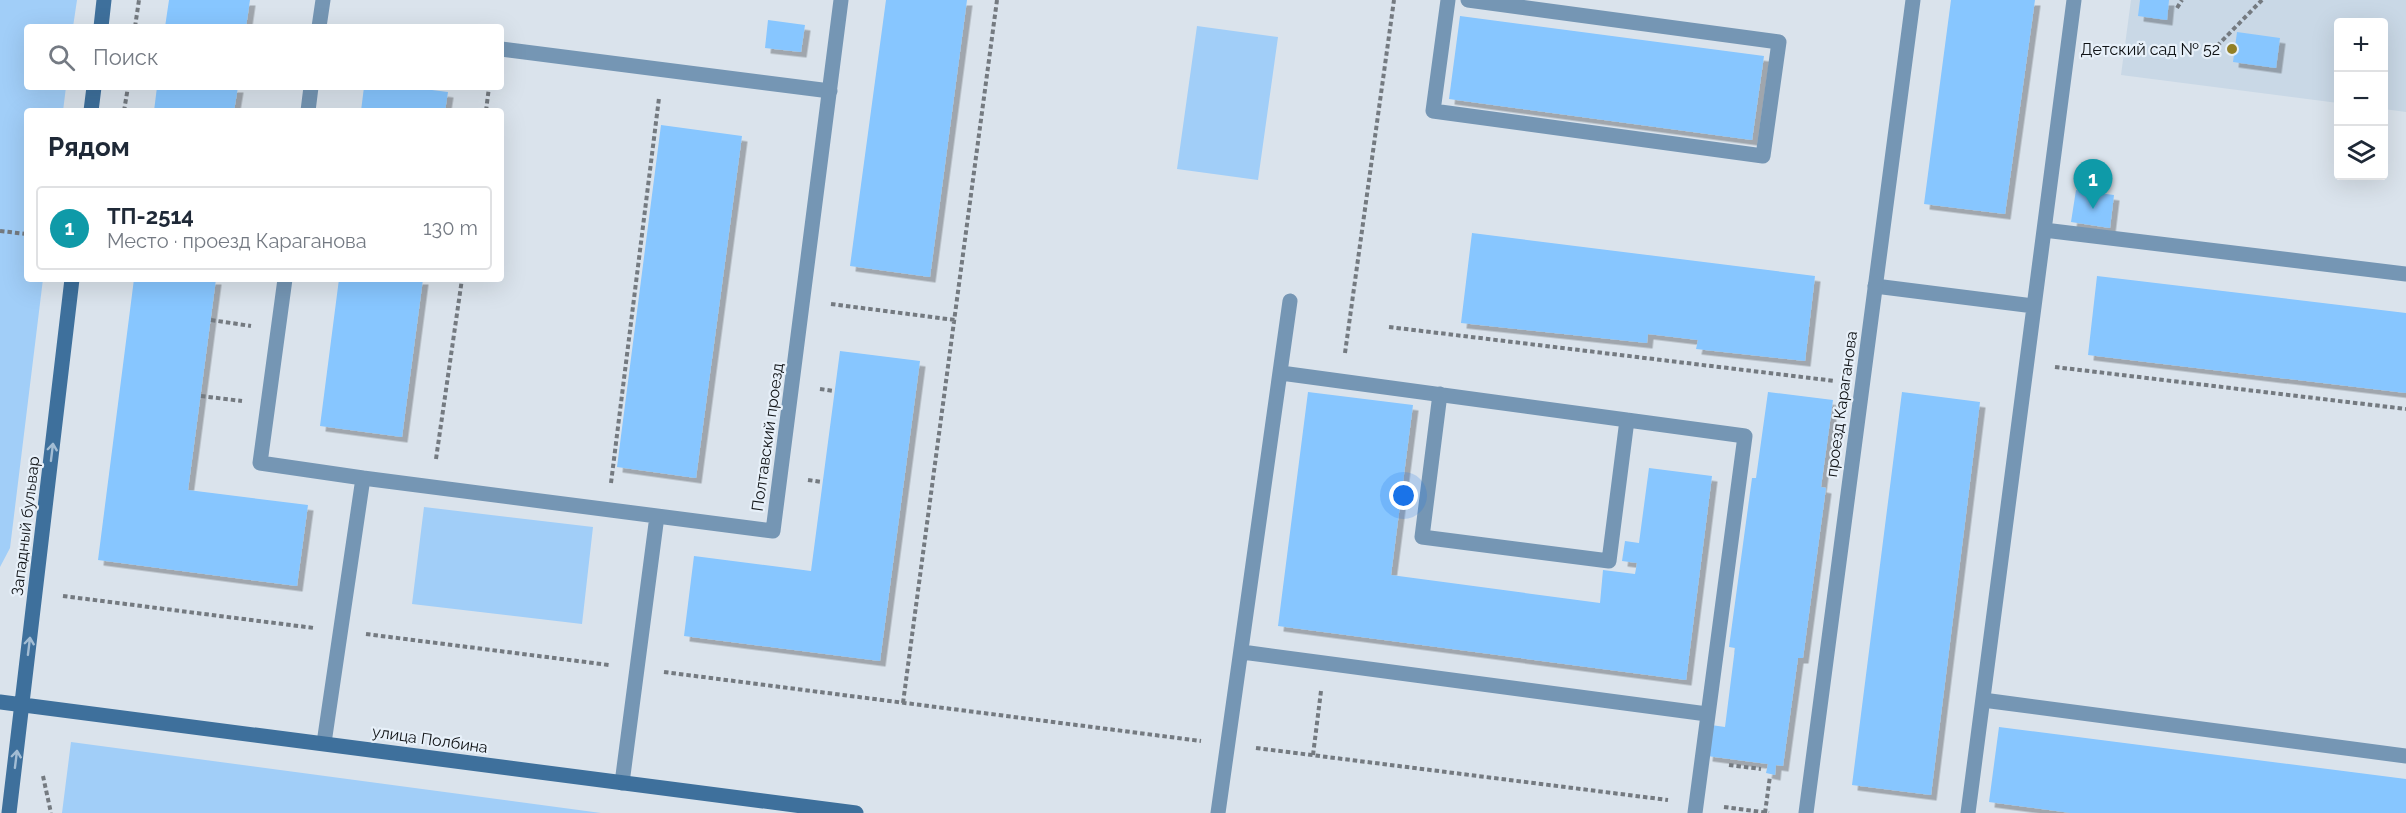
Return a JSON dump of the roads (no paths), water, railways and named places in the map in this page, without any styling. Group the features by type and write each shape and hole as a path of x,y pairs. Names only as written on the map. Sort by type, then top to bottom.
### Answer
{"street":[{"path":"101,24 104,0"},
{"path":"323,0 323,24"},
{"name":"Полтавский проезд","path":"657,516 773,531 841,0"},
{"path":"1448,0 1433,111 1763,156 1779,42 1477,1"},
{"name":"проезд Караганова","path":"1806,813 1913,0"},
{"path":"1968,813 2074,0"},
{"path":"504,49 830,92"},
{"path":"91,108 94,90"},
{"path":"308,108 311,90"},
{"path":"2044,230 2406,274"},
{"name":"Западный бульвар","path":"9,813 72,282"},
{"path":"285,282 260,463 657,516 622,783"},
{"path":"1875,286 2034,306"},
{"path":"1218,813 1290,302"},
{"path":"1281,373 1745,436 1695,808"},
{"path":"1440,394 1422,537 1609,561 1627,420"},
{"path":"324,743 363,478"},
{"path":"1242,652 1707,714"},
{"path":"1983,700 2406,756"},
{"name":"улица Полбина","path":"0,702 856,813"}],"place":[{"name":"Детский сад № 52","path":"2232,49"},
{"name":"ТП-2514","path":"2093,209"}]}
